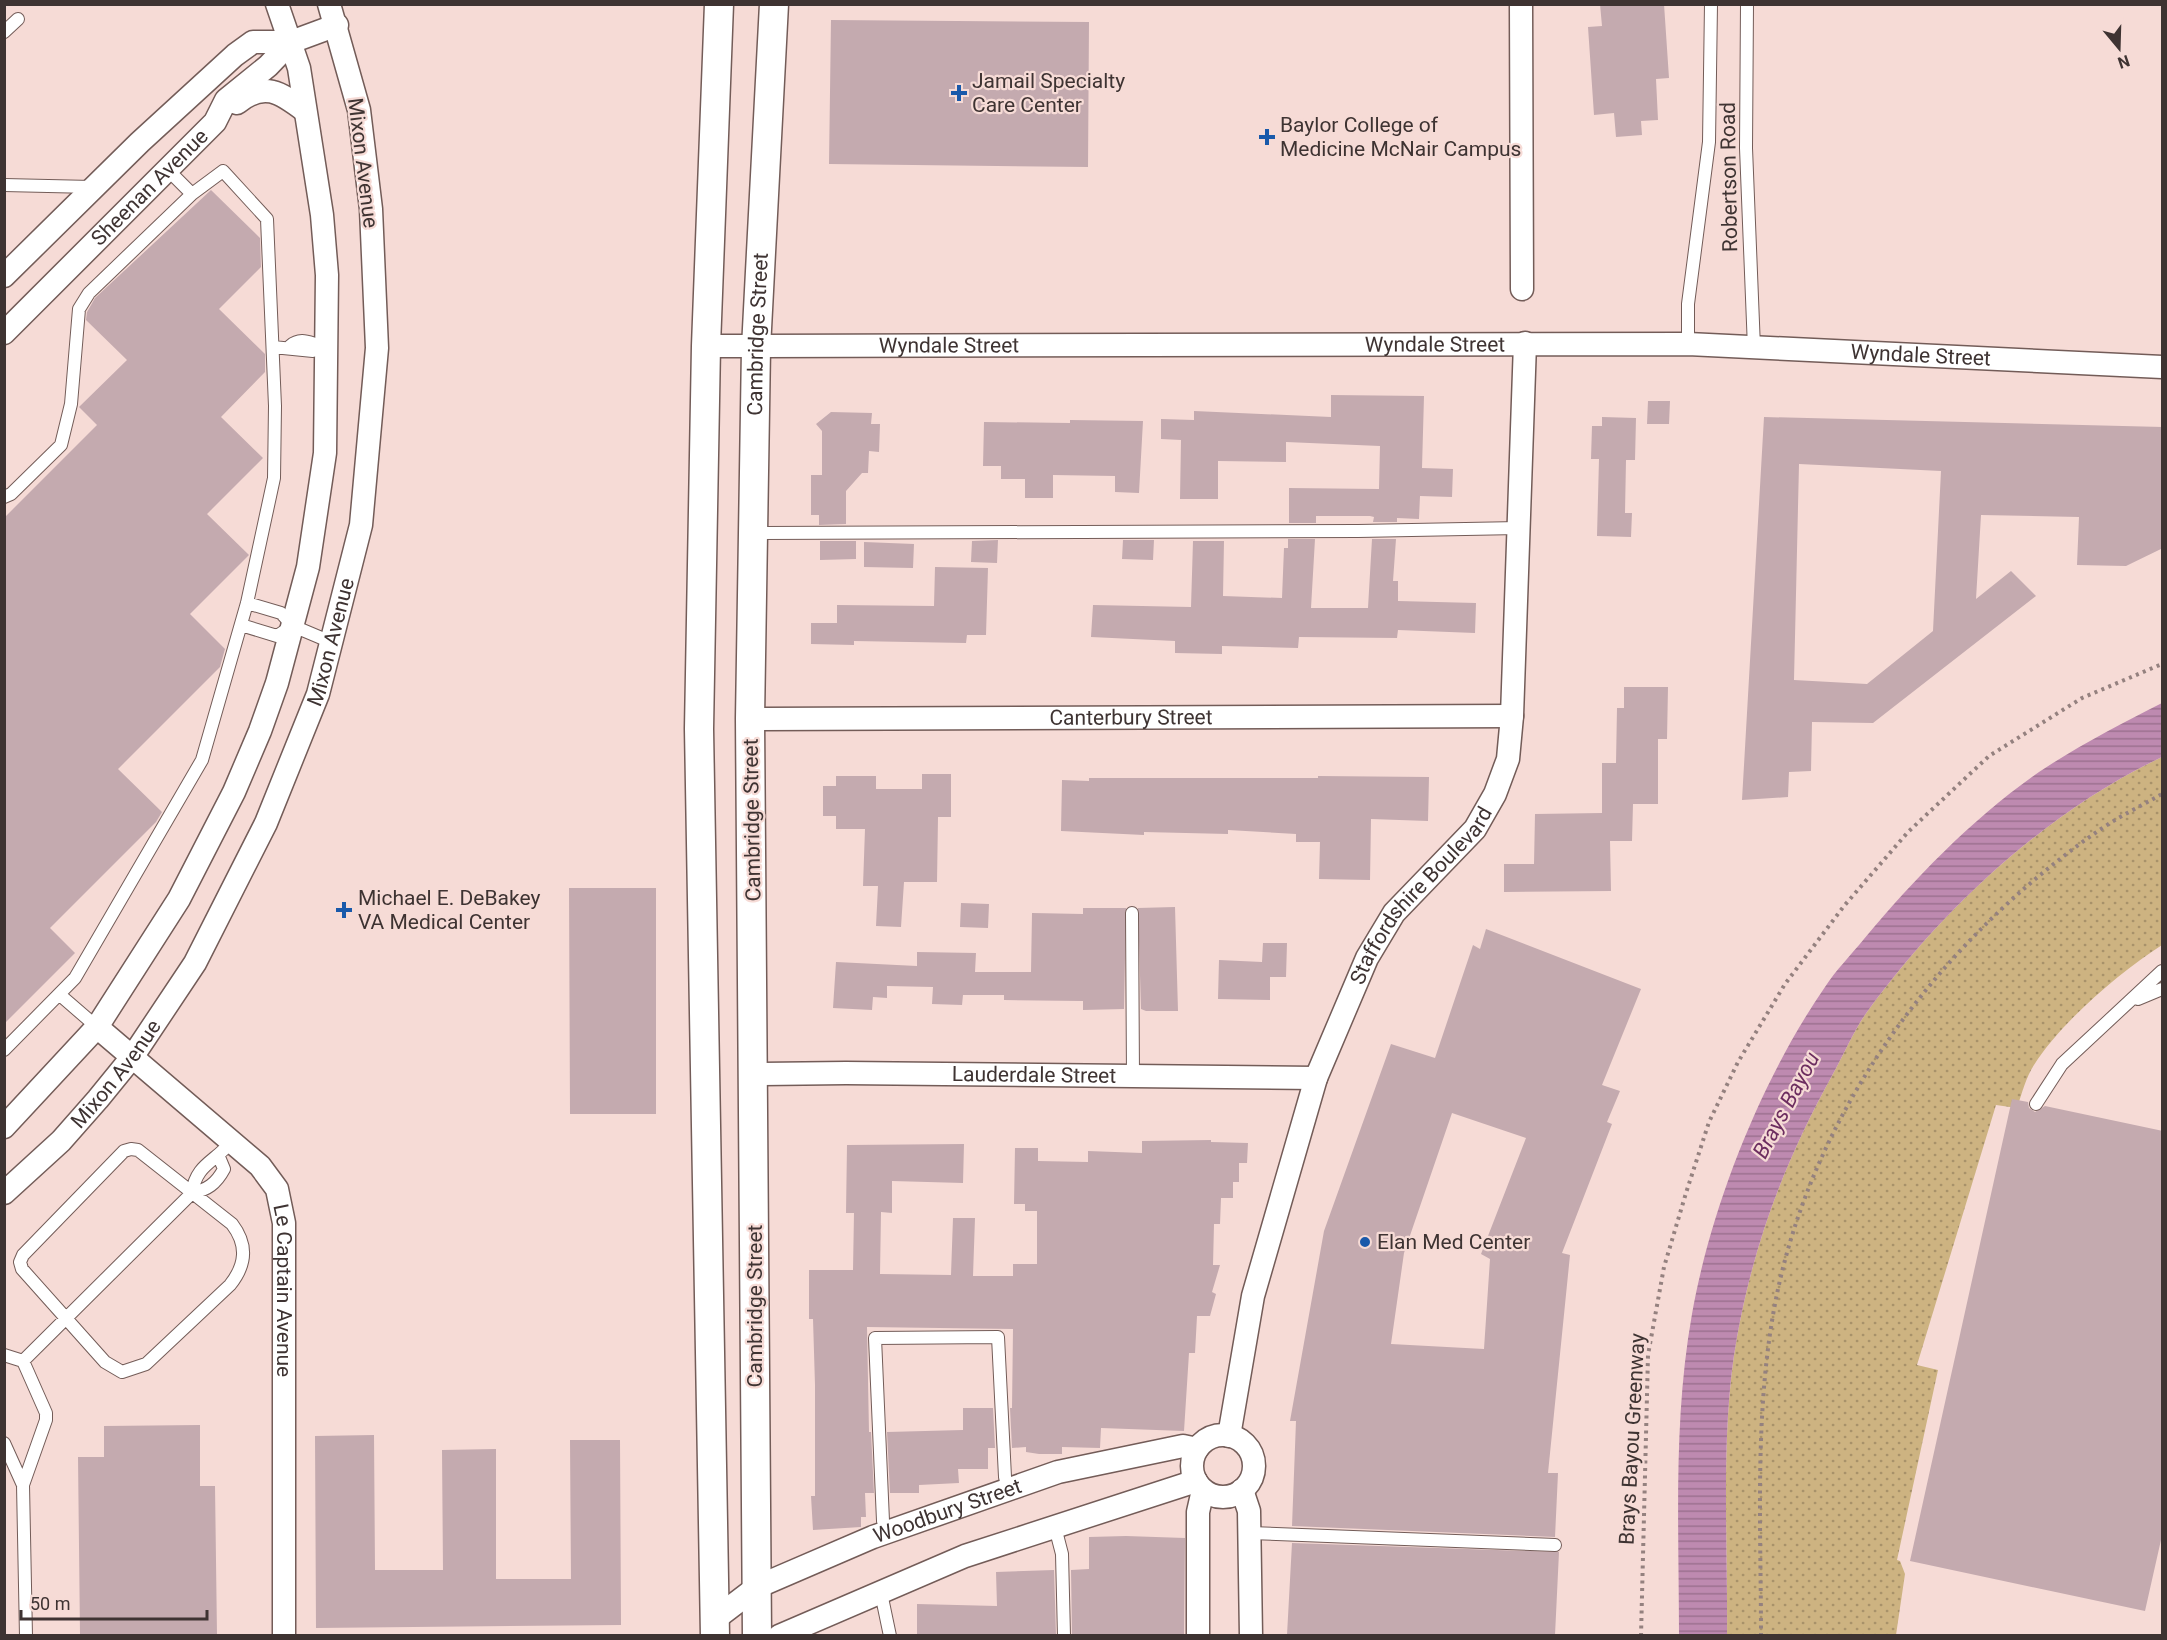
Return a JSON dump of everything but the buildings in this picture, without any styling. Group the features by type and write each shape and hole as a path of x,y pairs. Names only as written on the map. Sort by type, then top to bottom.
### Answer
{"street":[{"name":"Mixon Avenue","path":"4,1127 47,1084 97,1027 144,957 211,840 260,731 293,626 308,567 322,473 324,234 299,69 277,4"},
{"name":"Cambridge Street","path":"715,1627 699,729 706,346 719,4"},
{"name":"Cambridge Street","path":"757,1635 750,719 756,348 774,4"},
{"path":"1521,4 1522,289"},
{"name":"Mixon Avenue","path":"4,1193 61,1142 133,1056 195,963 266,823 318,694 361,525 377,348 371,209 359,110 333,15"},
{"name":"Sheenan Avenue","path":"4,333 215,122 226,100 238,88 268,66 291,42 333,15"},
{"name":"Sheenan Avenue","path":"4,276 234,55 253,42 291,42"},
{"path":"215,122 246,95 256,90 279,94 305,111"},
{"name":"Staffordshire Boulevard","path":"1229,1436 1253,1296 1316,1078 1367,958 1394,913 1475,829 1495,794 1508,759 1512,716 1525,343"},
{"name":"Wyndale Street","path":"706,346 756,348 1688,344 2163,368"},
{"name":"Canterbury Street","path":"750,719 1512,716"},
{"name":"Le Captain Avenue","path":"97,1027 133,1056 225,1149 273,1180 280,1198 284,1222 284,1635"},
{"name":"Lauderdale Street","path":"754,1074 846,1072 1316,1078"},
{"path":"778,1635 965,1556 1055,1527 1200,1486 1223,1497 1242,1490 1249,1483 1254,1464 1246,1446 1229,1436 1211,1437 1197,1449 1192,1465 1200,1486 1198,1635"},
{"name":"Woodbury Street","path":"715,1627 757,1587 886,1527 1008,1490 1058,1472 1183,1446 1197,1449"},
{"path":"1242,1490 1249,1511 1251,1635"}],"lane":[{"name":"Robertson Road","path":"1688,344 1689,293 1709,142 1711,4"},
{"name":"Robertson Road","path":"1747,4 1746,148 1754,348"},
{"path":"4,32 18,19"},
{"path":"167,169 192,194"},
{"path":"4,497 11,494 61,445 71,404 79,309 89,294 192,194 223,171 267,219 273,347 274,478 247,603 202,760 75,978 4,1050"},
{"path":"4,185 94,188"},
{"path":"273,347 290,346 297,341 313,341 324,346"},
{"path":"753,533 1346,531 1519,528"},
{"path":"247,603 281,613 293,626 331,642"},
{"path":"241,625 276,636 293,626"},
{"path":"1132,912 1133,1076"},
{"path":"2036,1104 2062,1065 2163,971"},
{"path":"2132,1002 2163,989"},
{"path":"60,995 97,1027"},
{"path":"192,1193 194,1178 211,1159 225,1149"},
{"path":"23,1361 67,1320 192,1193 208,1189 221,1176 224,1170 225,1149"},
{"path":"138,1150 192,1193 232,1224 241,1239 245,1257 238,1274 230,1285 146,1364 131,1371 112,1368 22,1269 20,1262 23,1255 124,1151 138,1150"},
{"path":"886,1527 875,1338 998,1337 1005,1477 1008,1490"},
{"path":"4,1355 23,1361 46,1413 46,1420 23,1485 26,1635"},
{"path":"4,1443 23,1485"},
{"path":"1055,1527 1062,1554 1064,1635"},
{"path":"1250,1533 1555,1545"},
{"path":"881,1593 890,1635"}],"path":[{"name":"Brays Bayou Greenway","path":"1641,1635 1648,1355 1664,1267 1686,1193 1709,1122 1738,1062 1785,984 1844,906 1908,832 1948,794 1989,756 2082,698 2163,664"},
{"path":"1761,1635 1761,1414 1772,1320 1792,1234 1820,1160 1863,1081 1902,1020 1950,959 2020,892 2098,831 2163,794"}],"shaded area":[{"path":"2162,757 2162,945 2110,983 2059,1032 2031,1070 2017,1108 1996,1105 1917,1365 1938,1370 1897,1560 1900,1561 1905,1574 1896,1635 1727,1636 1728,1410 1737,1337 1744,1301 1763,1233 1801,1136 1867,1012 1897,973 1963,900 2038,834 2078,805 2119,779"}],"water":[{"name":"Brays Bayou","path":"2162,703 2162,757 2119,779 2078,805 1999,866 1963,900 1897,973 1867,1012 1817,1104 1774,1200 1753,1266 1737,1337 1728,1410 1727,1635 1679,1635 1680,1434 1686,1354 1692,1314 1712,1230 1726,1187 1760,1102 1780,1061 1825,987 1839,969 1904,893 1968,829 2039,772 2084,744"}],"place":[{"name":"Jamail Specialty Care Center","path":"959,93"},
{"name":"Baylor College of Medicine McNair Campus","path":"1267,137"},
{"name":"Michael E. DeBakey VA Medical Center","path":"344,910"},
{"name":"Elan Med Center","path":"1365,1242"}]}
